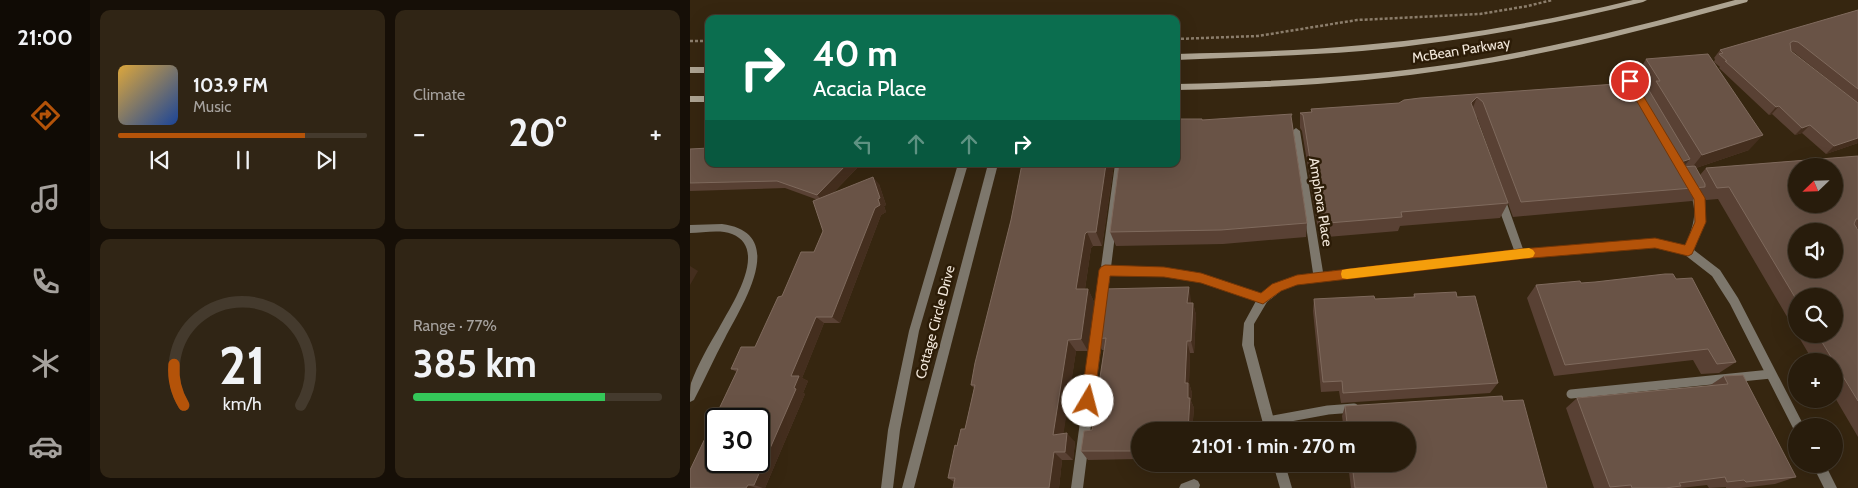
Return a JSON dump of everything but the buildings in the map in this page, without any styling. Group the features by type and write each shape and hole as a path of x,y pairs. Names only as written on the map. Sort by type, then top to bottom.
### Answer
{"main road":[{"name":"McBean Parkway","path":"1180,57 1320,51 1481,34 1643,0"},
{"name":"McBean Parkway","path":"1180,87 1254,85 1380,75 1497,60 1643,27 1744,0"},
{"path":"690,70 705,70"},
{"path":"690,100 705,99"}],"street":[{"name":"Amphora Place","path":"1296,132 1320,277"},
{"name":"Cottage Circle Drive","path":"887,488 894,430 914,330 962,167"},
{"name":"Cottage Circle Drive","path":"908,488 992,167"},
{"path":"1077,488 1119,167"},
{"path":"1684,173 1699,198 1700,222 1688,251"},
{"path":"1497,190 1520,254"},
{"path":"690,229 721,229 738,232 748,241 753,255 751,274 741,302 724,329 690,396"},
{"path":"1268,422 1248,345 1249,323 1263,298 1276,288 1297,280 1320,277 1520,254 1655,243 1688,251 1716,273 1734,301 1794,418"},
{"path":"1105,270 1164,272 1201,278 1263,298"},
{"path":"1281,472 1286,488"},
{"path":"1823,473 1831,488"}],"lane":[{"path":"1571,394 1771,374"},
{"path":"1284,422 1328,410 1367,407"}],"path":[{"path":"1180,40 1245,37 1354,20 1402,16 1456,16 1532,6 1552,0"},
{"path":"690,42 705,41"}],"slow traffic":[{"path":"1347,274 1529,253"}],"route":[{"path":"1088,401 1105,270 1164,272 1201,278 1263,298 1276,288 1297,280 1520,254 1655,243 1688,251 1700,222 1699,198 1630,81"}]}
